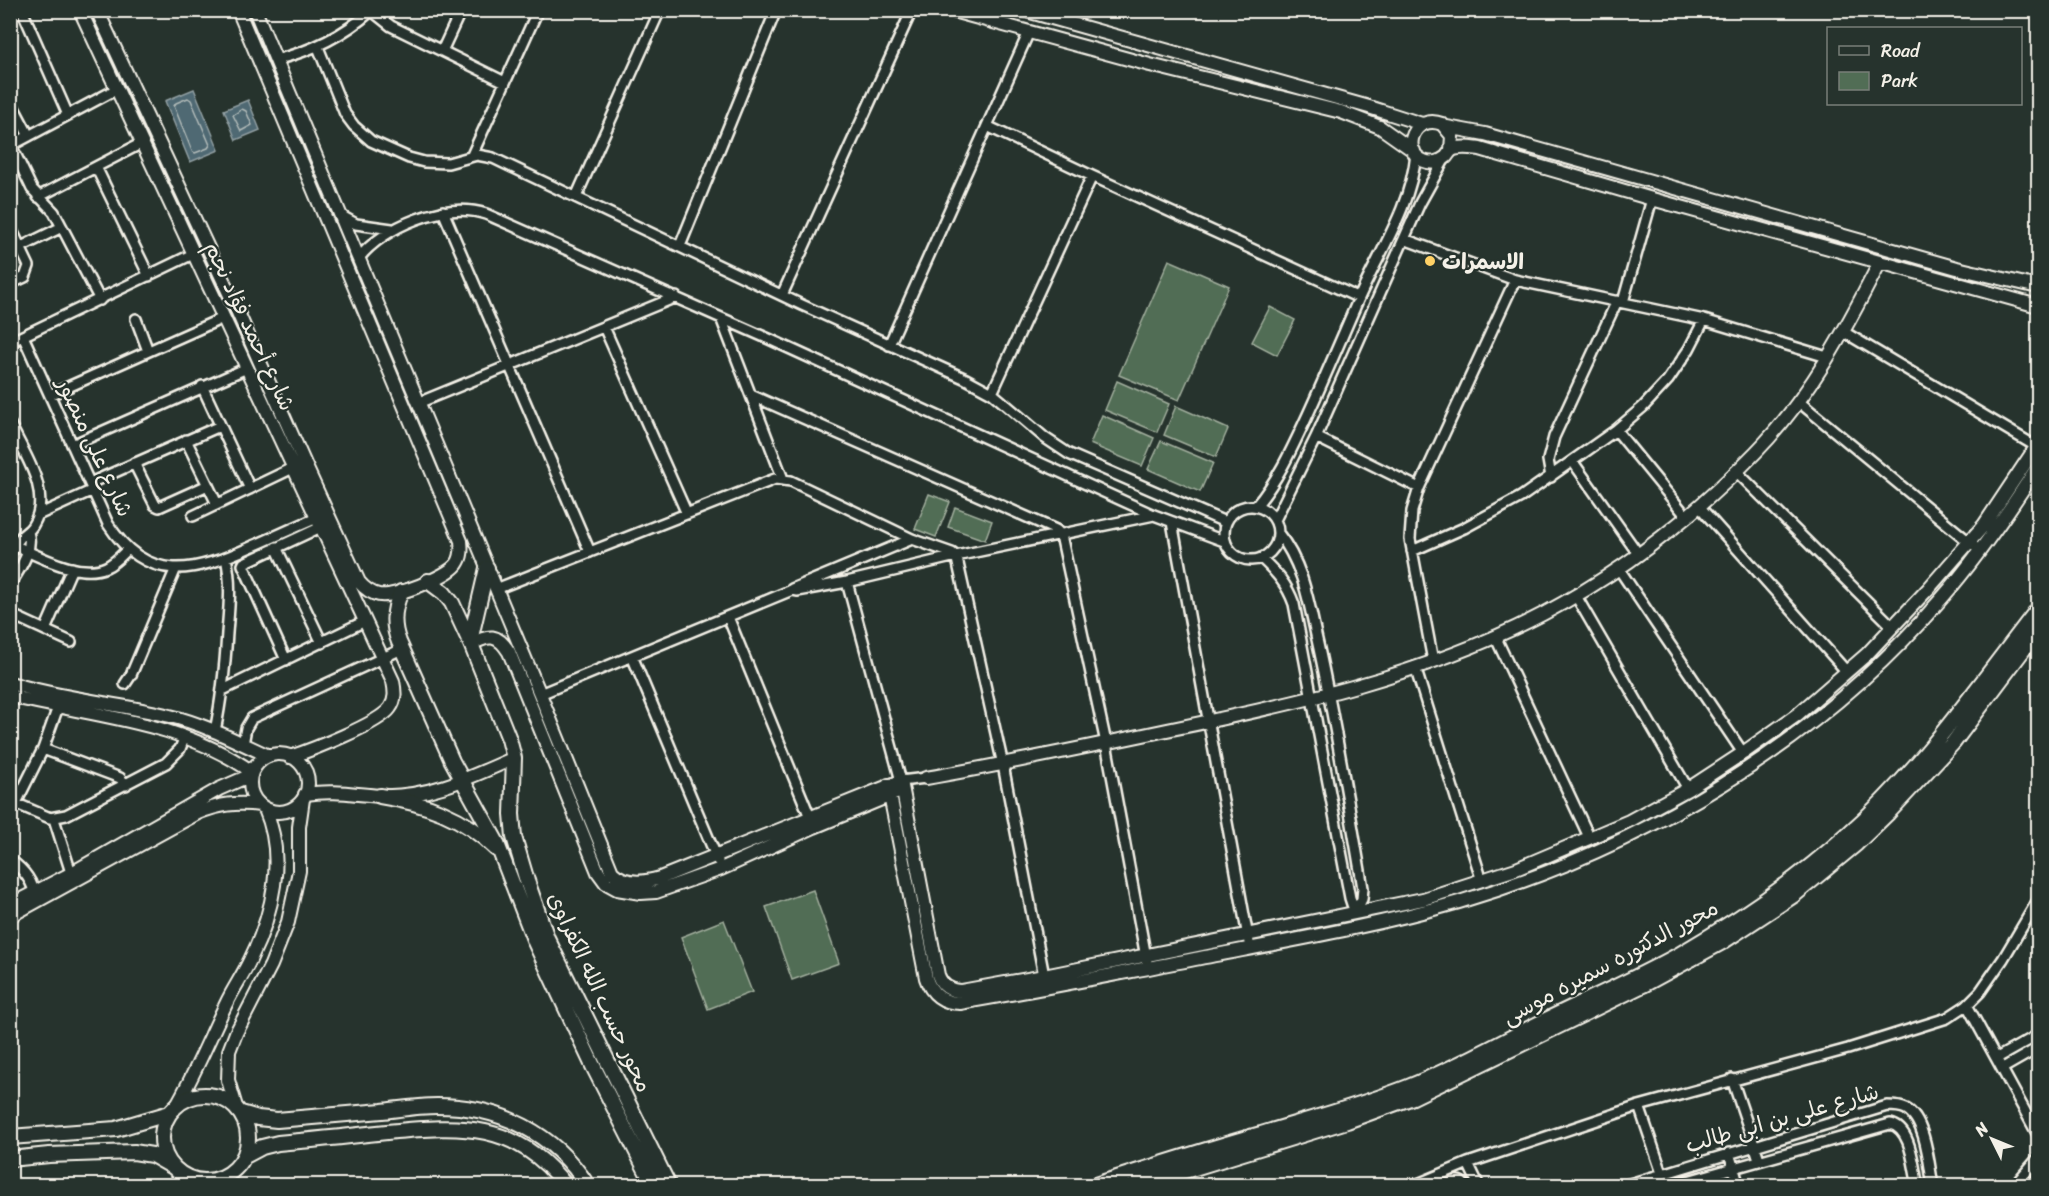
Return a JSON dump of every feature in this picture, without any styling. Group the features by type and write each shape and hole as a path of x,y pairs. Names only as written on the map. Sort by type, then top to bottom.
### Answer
{"main road":[{"path":"471,642 487,568"},
{"name":"محور حسب الله الكفراوى","path":"428,581 448,598 471,642 509,739 514,758 512,826 536,910 559,965 669,1185"},
{"name":"محور حسب الله الكفراوى","path":"400,592 395,606 396,635 452,761 503,856 524,914 593,1066 654,1185"},
{"name":"محور الدكتوره سميره موسى","path":"1092,1185 1344,1110 1409,1087 1639,975 1718,931 1786,885 1849,834 1878,806 1944,733 2038,609"},
{"name":"محور الدكتوره سميره موسى","path":"1136,1185 1347,1121 1413,1097 1643,985 1724,941 1794,895 1888,813 1953,743 2038,630"},
{"path":"380,796 413,801 448,814 481,835 503,856"},
{"path":"10,1137 48,1132 116,1129 172,1110 187,1099 209,1095 224,1099 238,1110 258,1118 277,1120 434,1106 481,1111 513,1120 538,1134 566,1157 588,1185"},
{"path":"172,1110 164,1127 162,1142 166,1156 175,1169"},
{"path":"238,1110 249,1134 245,1156"},
{"path":"10,1160 50,1155 134,1152 152,1155 194,1180 217,1180 230,1173 245,1156 262,1147 278,1143 462,1127 489,1132 515,1143 544,1162 566,1185"}],"street":[{"path":"10,13 16,10"},
{"path":"22,10 68,115"},
{"name":"شارع أحمد فؤاد نجم","path":"80,10 395,688 393,703 389,710 377,720 290,757"},
{"name":"شارع أحمد فؤاد نجم","path":"97,10 236,308 359,582 368,590 379,595 400,592"},
{"path":"238,10 461,542 462,552 455,566 428,581 400,592"},
{"path":"255,10 540,694 609,867 625,886"},
{"path":"442,51 461,10"},
{"path":"472,155 538,10"},
{"path":"576,197 660,10"},
{"path":"680,246 776,10"},
{"path":"782,295 912,10"},
{"path":"949,10 1150,65 1341,112 1380,127 1424,161 1435,162 1465,148 1480,150 2038,306"},
{"path":"1023,10 1369,106 1422,124 1437,122 1447,127 1485,134 1957,268 2038,287"},
{"path":"275,60 318,47 351,27 371,11 391,26 505,82"},
{"path":"889,345 1029,32"},
{"path":"318,47 345,114 365,136 399,153 424,162 448,163 472,155 488,156 966,379 992,393 1045,438 1069,454 1225,522"},
{"path":"1150,65 1154,47"},
{"path":"100,300 50,207 32,189 11,145 117,90"},
{"path":"10,100 28,136"},
{"path":"1256,506 1272,487 1282,469 1406,200 1414,170 1415,153 1412,139 1417,128 1422,124"},
{"path":"987,126 1359,298"},
{"path":"1275,520 1316,436 1420,203 1448,154 1452,136 1447,127"},
{"path":"38,197 142,143"},
{"path":"305,169 313,170 319,164"},
{"path":"96,167 149,276"},
{"path":"992,393 1092,176"},
{"path":"320,205 325,199 333,199"},
{"path":"1551,477 1548,460 1554,437 1620,301 1652,199"},
{"path":"358,259 370,246 392,230 443,211 467,209 486,214 676,297 1154,515 1224,541"},
{"path":"443,211 590,552"},
{"path":"340,215 363,226 392,230"},
{"path":"10,226 27,260 28,272 25,277 10,284"},
{"path":"21,247 62,227"},
{"path":"1404,239 1515,280 1704,320 1827,357"},
{"path":"10,342 194,254"},
{"path":"625,886 654,880 926,778 1003,765 1312,698 1434,661 1534,618 1576,596 1639,555 1700,506 1756,452 1798,401 1844,332 1880,261"},
{"path":"1953,282 1957,268"},
{"path":"1434,661 1412,551 1411,521 1419,488 1515,280"},
{"path":"418,403 676,297"},
{"path":"50,395 223,318"},
{"path":"721,318 783,479"},
{"path":"136,319 148,351"},
{"path":"1412,551 1483,518 1521,497 1616,430 1643,407 1668,380 1689,349 1704,320"},
{"path":"604,327 687,514"},
{"path":"896,788 926,978 935,994 949,1002 960,1003 1046,989 1359,927 1425,905 1590,839 1649,811 1743,753 1798,714 1847,672 1893,627 1969,542 2000,502 2038,445 1844,332"},
{"name":"شارع على منصور","path":"23,336 108,524 128,549 153,564 193,568 226,558 319,522"},
{"path":"72,445 247,368"},
{"path":"202,386 250,489"},
{"path":"751,395 1056,530 1061,535 1106,743 1148,968"},
{"path":"1798,401 1979,551"},
{"path":"38,515 134,463 220,426"},
{"path":"11,429 40,491 38,515 13,550 28,552 72,568 89,571 106,567 128,549"},
{"path":"1616,430 1687,517"},
{"path":"1316,436 1419,488"},
{"path":"186,440 217,504"},
{"path":"1573,462 1639,555"},
{"path":"134,463 155,505 159,507 208,485"},
{"path":"847,582 938,975 941,983 952,990 962,991 1355,913 1425,905 1486,893 1575,860 1628,837 1719,786 1807,726 1853,687 1905,639 1941,599 1979,551 2038,466"},
{"path":"193,516 293,468"},
{"path":"1736,471 1893,627"},
{"path":"496,589 769,480 791,481 912,539 952,553 956,556 1003,765 1046,989"},
{"path":"1278,533 1275,545 1267,555 1248,560 1231,552 1223,535 1225,522 1237,509 1248,505 1269,512 1275,520 1278,533 1293,553 1301,573 1329,692 1363,888 1362,899 1355,913"},
{"path":"1700,506 1847,672"},
{"path":"792,590 847,582 956,556 1154,515"},
{"path":"286,660 243,567 244,563 319,522"},
{"path":"1172,522 1250,948"},
{"path":"10,585 28,552 30,543 28,532"},
{"path":"540,694 912,539"},
{"path":"276,547 322,643"},
{"path":"215,731 223,690 230,597 226,558"},
{"path":"1261,558 1286,584 1294,604 1350,898 1359,927"},
{"path":"45,630 72,568"},
{"path":"125,684 131,675 176,568"},
{"path":"1618,569 1743,753"},
{"path":"1576,596 1688,789"},
{"path":"10,614 71,642"},
{"path":"728,617 812,822"},
{"path":"223,690 364,621"},
{"path":"1495,636 1590,839"},
{"path":"471,642 491,637 500,640 509,652 598,872 610,886 625,886 656,892 721,869 812,822"},
{"path":"243,744 246,728 252,718 402,649"},
{"path":"632,656 721,869"},
{"path":"1415,667 1482,881"},
{"path":"10,683 35,690 170,716 215,731 269,756"},
{"path":"11,697 153,726 185,736 228,756 251,774"},
{"path":"10,815 43,748 58,707"},
{"path":"1798,714 1807,726"},
{"path":"17,804 54,819 66,815 172,758 180,749 185,736"},
{"path":"43,748 122,778 126,784"},
{"path":"172,1110 192,1078 227,1002 251,959 264,926 272,893 276,851 273,829 250,788 251,774 259,762 269,756 280,754 300,764 306,775 299,827 299,871 288,922 272,965 229,1051 228,1080 238,1110"},
{"path":"10,905 35,897 207,809 234,803 283,812 294,807 304,796 339,791 380,796 417,793 463,780 514,758"},
{"path":"72,878 210,794 251,774"},
{"path":"54,819 72,878"},
{"path":"10,860 25,874 35,897"},
{"path":"10,916 35,897"},
{"path":"1413,1185 1468,1163 1639,1106 1848,1049 1947,1018 1967,1005 1980,992 2003,959 2038,900"},
{"path":"1967,1005 2038,1135"},
{"path":"1997,1058 2038,1035"},
{"path":"2003,1068 2038,1048"},
{"path":"1732,1079 1759,1160"},
{"path":"1639,1106 1662,1173"},
{"name":"شارع على بن ابى طالب","path":"1623,1185 1887,1106 1904,1107 1915,1117 1923,1134 1933,1185"},
{"name":"شارع على بن ابى طالب","path":"1670,1185 1894,1124 1901,1128 1907,1136 1918,1185"},
{"path":"1729,1153 1739,1185"},
{"path":"2014,1185 2038,1158"},
{"path":"1468,1163 1479,1185"},
{"path":"2031,1185 2038,1177"},
{"path":"1444,1185 1457,1180 1465,1185"}],"green space":[{"path":"1169,260 1229,286 1179,400 1119,375"},
{"path":"1270,307 1295,320 1277,355 1252,342"},
{"path":"1117,381 1169,404 1157,432 1105,410"},
{"path":"1176,406 1228,429 1216,457 1164,435"},
{"path":"1102,415 1154,438 1142,466 1090,444"},
{"path":"1161,441 1213,463 1200,492 1148,469"},
{"path":"929,494 950,502 936,537 915,529"},
{"path":"955,507 992,521 985,540 948,527"},
{"path":"813,890 839,963 792,980 766,907"},
{"path":"724,920 752,992 708,1009 681,937"}],"water":[{"path":"194,89 219,150 190,162 165,101"},
{"path":"248,100 260,130 236,140 224,110"}],"place":[{"name":"الاسمرات","path":"1430,261"}]}
